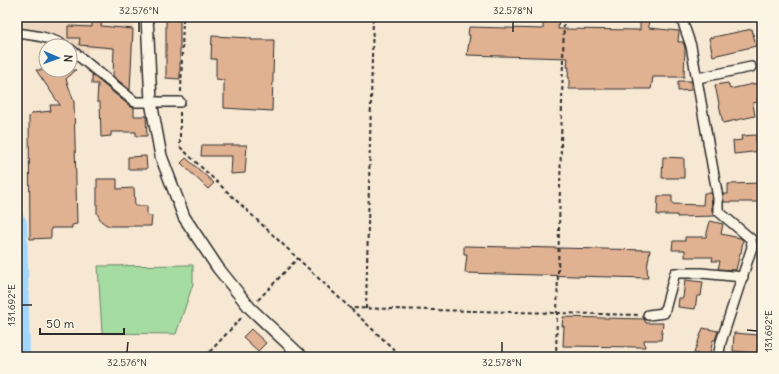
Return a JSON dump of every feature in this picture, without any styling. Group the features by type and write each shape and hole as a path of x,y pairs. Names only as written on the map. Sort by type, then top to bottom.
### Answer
{"street":[{"path":"147,17 150,102 161,156 184,217 218,268 250,308 302,357"},
{"path":"681,17 691,46 698,78 718,198 718,211 751,239 752,247 721,342 718,357"},
{"path":"17,32 45,38"},
{"path":"78,56 135,102 180,102"},
{"path":"698,78 751,67"},
{"path":"648,315 664,312 675,273 701,273 743,277"}],"path":[{"path":"183,17 180,147 402,357"},
{"path":"366,309 373,17"},
{"path":"556,357 564,17"},
{"path":"205,357 297,259"},
{"path":"350,308 648,315"}],"shaded area":[{"path":"17,17 134,17 133,50 88,49 88,56 78,49 78,38 62,38 49,33 17,29"}],"green space":[{"path":"193,265 193,284 176,334 102,333 98,266"}],"building":[{"path":"92,17 102,17 101,26 133,29 130,90 113,76 114,48 79,45 80,38 68,38 68,26 92,27"},
{"path":"543,17 559,17 558,29 640,30 640,17 648,17 649,28 679,31 678,42 683,42 685,48 684,77 653,77 651,89 569,89 569,67 567,67 568,58 467,55 470,35 468,35 469,27 543,29"},
{"path":"166,19 180,19 180,79 166,78"},
{"path":"752,29 756,46 713,56 709,38"},
{"path":"212,36 251,38 251,40 274,40 272,111 224,108 224,80 216,79 216,59 211,59"},
{"path":"92,75 134,108 134,116 146,116 147,136 136,136 136,132 111,132 111,136 101,137 100,102 97,102 98,84 92,84"},
{"path":"41,78 67,78 66,79 74,102 77,224 72,225 72,228 51,228 51,238 30,239 29,117 33,113 51,111 50,105 60,105"},
{"path":"678,81 691,81 691,90 678,91"},
{"path":"762,82 762,101 753,103 755,116 723,123 715,85 728,83 730,89"},
{"path":"756,135 756,142 762,141 762,151 734,154 733,141 742,140 741,136"},
{"path":"202,145 247,145 245,173 231,174 232,156 201,156"},
{"path":"146,156 147,169 128,169 128,157"},
{"path":"663,157 684,158 684,178 662,178"},
{"path":"186,158 214,183 208,189 181,163"},
{"path":"97,179 117,179 117,189 134,188 135,206 147,206 147,216 152,216 151,226 109,226 101,221 97,213"},
{"path":"762,183 762,202 724,202 723,194 728,194 728,184"},
{"path":"704,193 711,193 712,211 715,216 677,217 677,215 657,215 658,196 672,196 672,204 703,205"},
{"path":"710,221 723,224 721,234 743,240 736,270 718,269 720,261 712,261 713,257 685,257 685,250 672,250 673,241 685,241 685,237 706,237"},
{"path":"464,246 650,250 647,268 648,278 465,273 467,254 464,254"},
{"path":"685,280 703,282 701,296 697,296 695,309 678,307 679,298 683,298"},
{"path":"563,317 644,319 646,323 663,323 661,340 644,340 645,347 563,346"},
{"path":"703,328 718,331 715,340 713,340 709,357 694,353"},
{"path":"251,329 266,343 258,351 243,337"},
{"path":"734,333 758,335 757,353 733,351"}],"waterway":[{"path":"17,223 20,357"}]}
